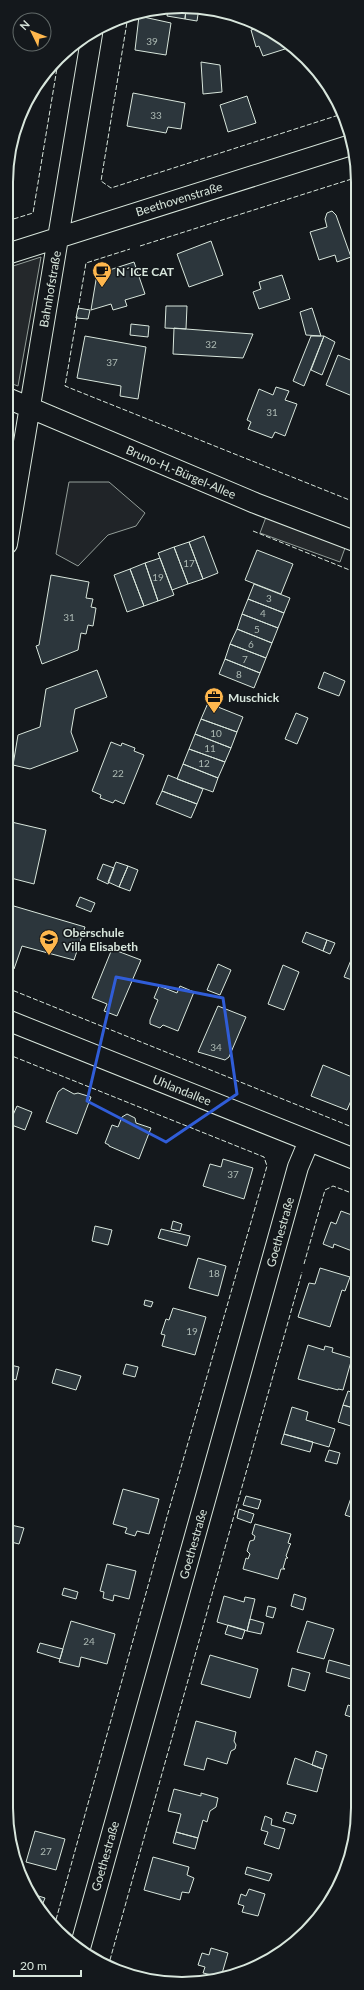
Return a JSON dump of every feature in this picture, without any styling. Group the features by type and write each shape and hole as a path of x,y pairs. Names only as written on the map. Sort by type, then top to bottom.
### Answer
{"street":[{"name":"Bahnhofstraße","path":"13,507 91,39"},
{"name":"Beethovenstraße","path":"13,252 347,146"},
{"name":"Bruno-H.-Bürgel-Allee","path":"13,401 249,501 351,540"},
{"name":"Uhlandallee","path":"13,1022 351,1158"},
{"name":"Goethestraße","path":"81,1944 298,1166 309,1141"}],"highlighted area":[{"path":"116,977 223,998 237,1094 166,1142 87,1101"}],"shaded area":[{"path":"41,257 18,386 13,384 13,266"},
{"path":"69,482 109,482 145,513 136,526 108,535 78,566 56,554"},
{"path":"266,517 345,548 340,562 260,533"}],"building":[{"path":"167,13 186,13 185,19 167,16"},
{"path":"186,13 198,13 197,21 185,19"},
{"path":"145,17 171,23 166,55 135,50 139,19"},
{"path":"251,30 257,30 276,41 285,49 263,56 259,46 256,47"},
{"path":"201,62 220,65 222,92 203,94"},
{"path":"133,93 185,103 181,129 168,127 166,133 127,126"},
{"path":"247,96 256,123 228,132 220,105"},
{"path":"332,211 336,215 351,257 337,262 335,255 319,260 310,232 327,227 325,219 327,213"},
{"path":"211,241 223,275 189,287 177,254"},
{"path":"134,262 145,294 125,300 127,306 113,310 111,304 91,310 97,274"},
{"path":"282,275 290,299 259,309 253,292 261,289 259,282"},
{"path":"166,306 187,306 186,329 165,328"},
{"path":"78,308 90,310 88,319 76,318"},
{"path":"312,308 321,336 306,335 300,312"},
{"path":"131,324 149,326 148,337 130,335"},
{"path":"174,328 253,334 243,358 173,354"},
{"path":"85,336 146,347 138,399 120,396 121,386 77,378"},
{"path":"311,336 324,336 304,386 293,381"},
{"path":"324,336 335,342 322,375 311,370"},
{"path":"338,355 351,360 351,395 326,385"},
{"path":"276,387 289,391 285,400 297,404 285,436 275,432 272,438 248,429 251,422 247,420 259,389 273,395"},
{"path":"204,536 218,573 203,579 189,542"},
{"path":"189,542 203,579 188,584 174,547"},
{"path":"174,547 188,584 172,590 158,553"},
{"path":"257,550 293,564 281,594 245,580"},
{"path":"160,558 174,595 158,601 145,563"},
{"path":"145,563 158,601 144,606 130,569"},
{"path":"130,569 144,606 127,612 114,575"},
{"path":"51,575 89,582 86,598 93,599 91,607 96,608 93,626 88,625 86,634 81,633 78,650 42,664 36,646 39,645"},
{"path":"254,584 290,598 284,613 248,599"},
{"path":"248,599 284,613 278,628 242,614"},
{"path":"242,614 278,628 272,643 237,629"},
{"path":"237,629 272,643 266,658 230,644"},
{"path":"230,644 266,658 260,673 225,659"},
{"path":"225,659 260,673 254,688 219,674"},
{"path":"97,670 107,697 75,709 71,732 78,751 30,769 13,765 18,735 40,727 46,689"},
{"path":"324,672 345,681 339,696 318,688"},
{"path":"208,703 243,717 237,732 201,719"},
{"path":"296,713 308,718 297,744 285,739"},
{"path":"201,719 237,732 231,748 195,734"},
{"path":"195,734 231,748 225,762 189,749"},
{"path":"111,742 121,746 122,743 135,748 134,751 144,755 124,804 115,800 113,803 100,798 101,795 92,791"},
{"path":"189,749 225,762 218,778 183,764"},
{"path":"183,764 218,778 213,792 177,779"},
{"path":"168,775 203,789 197,804 162,791"},
{"path":"162,791 197,804 191,818 156,804"},
{"path":"13,822 46,830 34,884 13,879"},
{"path":"116,862 128,866 119,887 108,882"},
{"path":"103,864 114,868 108,884 97,879"},
{"path":"128,866 138,870 130,891 119,887"},
{"path":"80,897 95,903 91,912 76,906"},
{"path":"13,906 85,927 74,960 22,946 14,969"},
{"path":"306,932 327,940 323,951 302,942"},
{"path":"327,940 335,943 330,954 323,951"},
{"path":"112,949 141,960 117,1016 104,1011 107,1004 92,998"},
{"path":"351,960 351,980 344,977"},
{"path":"218,964 231,970 220,995 207,990"},
{"path":"283,965 299,972 284,1010 268,1004"},
{"path":"159,986 177,993 180,986 194,992 178,1031 163,1025 160,1028 150,1024 150,1020 158,1000 154,998"},
{"path":"218,1006 246,1017 229,1057 225,1060 198,1052"},
{"path":"323,1065 351,1077 351,1101 347,1110 311,1096"},
{"path":"63,1088 74,1094 78,1093 91,1097 77,1134 46,1122 58,1092"},
{"path":"17,1106 32,1112 25,1130 13,1126 13,1115"},
{"path":"127,1114 135,1118 136,1123 151,1128 139,1159 105,1143 112,1125 118,1127 122,1117"},
{"path":"223,1159 253,1168 244,1199 203,1186 210,1164 221,1167"},
{"path":"341,1211 351,1215 351,1251 334,1244 333,1248 323,1244 331,1222 336,1224"},
{"path":"173,1221 182,1224 180,1231 171,1229"},
{"path":"95,1226 112,1230 108,1245 92,1241"},
{"path":"161,1229 190,1236 187,1246 158,1238"},
{"path":"198,1258 226,1266 218,1296 189,1288"},
{"path":"320,1268 350,1277 345,1291 342,1290 330,1327 298,1317 309,1283 315,1284"},
{"path":"145,1300 153,1302 151,1307 144,1305"},
{"path":"173,1308 206,1317 195,1355 162,1346 165,1335 161,1334 166,1319 169,1320"},
{"path":"308,1345 324,1350 325,1346 333,1348 332,1352 351,1358 343,1390 298,1379"},
{"path":"126,1364 138,1367 135,1377 123,1374"},
{"path":"13,1366 19,1367 16,1380 13,1379"},
{"path":"56,1369 81,1376 76,1390 52,1383"},
{"path":"348,1391 351,1392 351,1407 343,1405"},
{"path":"343,1405 351,1407 351,1426 338,1422"},
{"path":"292,1407 308,1412 306,1420 335,1429 329,1447 284,1434"},
{"path":"284,1434 313,1442 310,1452 281,1444"},
{"path":"329,1450 340,1453 337,1464 325,1461"},
{"path":"123,1489 159,1499 149,1534 137,1531 135,1536 125,1533 127,1528 113,1524"},
{"path":"246,1496 261,1500 258,1509 243,1505"},
{"path":"351,1498 351,1517 345,1515"},
{"path":"239,1509 254,1514 251,1523 237,1518"},
{"path":"255,1524 291,1534 288,1543 291,1544 286,1556 288,1558 286,1558 283,1568 285,1569 281,1569 278,1579 243,1569 246,1558 248,1559 250,1554 247,1551 250,1541 254,1540 255,1536 252,1534"},
{"path":"13,1525 24,1528 19,1544 13,1542"},
{"path":"107,1564 136,1571 129,1599 114,1595 113,1601 103,1598 104,1592 100,1591"},
{"path":"64,1588 78,1592 76,1599 62,1595"},
{"path":"294,1594 306,1598 303,1610 291,1606"},
{"path":"224,1596 244,1602 245,1597 255,1599 247,1631 217,1622"},
{"path":"268,1606 276,1608 273,1618 266,1616"},
{"path":"250,1619 264,1623 261,1634 247,1631"},
{"path":"71,1621 115,1634 107,1664 81,1657 79,1667 59,1662"},
{"path":"307,1621 334,1629 324,1659 297,1652"},
{"path":"228,1625 245,1630 242,1639 225,1634"},
{"path":"40,1643 63,1649 60,1659 37,1652"},
{"path":"210,1655 258,1669 250,1698 201,1684"},
{"path":"329,1660 351,1666 351,1679 326,1672"},
{"path":"292,1668 310,1673 305,1691 288,1686"},
{"path":"348,1705 351,1706 351,1717 345,1715"},
{"path":"196,1721 236,1732 234,1741 236,1745 235,1749 231,1751 227,1764 207,1758 204,1770 184,1765"},
{"path":"316,1751 327,1755 323,1769 312,1765"},
{"path":"295,1758 323,1769 317,1792 287,1784"},
{"path":"174,1789 201,1796 201,1793 218,1798 216,1807 210,1811 207,1822 203,1820 198,1838 176,1832 181,1814 168,1811"},
{"path":"286,1812 296,1815 293,1824 283,1821"},
{"path":"265,1816 272,1819 271,1825 285,1829 279,1849 264,1844 268,1832 261,1830"},
{"path":"35,1831 65,1839 56,1870 26,1862"},
{"path":"176,1832 198,1838 195,1849 173,1843"},
{"path":"153,1857 189,1867 187,1875 194,1878 189,1893 182,1892 180,1900 144,1890"},
{"path":"247,1867 272,1874 269,1881 245,1874"},
{"path":"249,1889 265,1894 258,1916 242,1912 244,1906 238,1904 241,1894 246,1896"},
{"path":"38,1896 45,1898 43,1904"},
{"path":"211,1948 228,1953 222,1972 211,1975 203,1973 205,1967 198,1965 202,1953 209,1955"}],"fence":[{"path":"127,22 101,181 111,188 337,115"},
{"path":"13,219 33,213 57,69"},
{"path":"140,246 351,179"},
{"path":"78,310 86,263 130,249"},
{"path":"77,316 65,386 351,501"},
{"path":"253,531 351,571"},
{"path":"13,990 351,1127"},
{"path":"13,1056 264,1157 267,1166 170,1506 56,1920"},
{"path":"304,1264 325,1190 333,1186 351,1193"},
{"path":"110,1961 302,1272"}],"place":[{"name":"N´ICE CAT","path":"102,288"},
{"name":"Muschick","path":"214,714"},
{"name":"Oberschule Villa Elisabeth","path":"49,956"}]}
